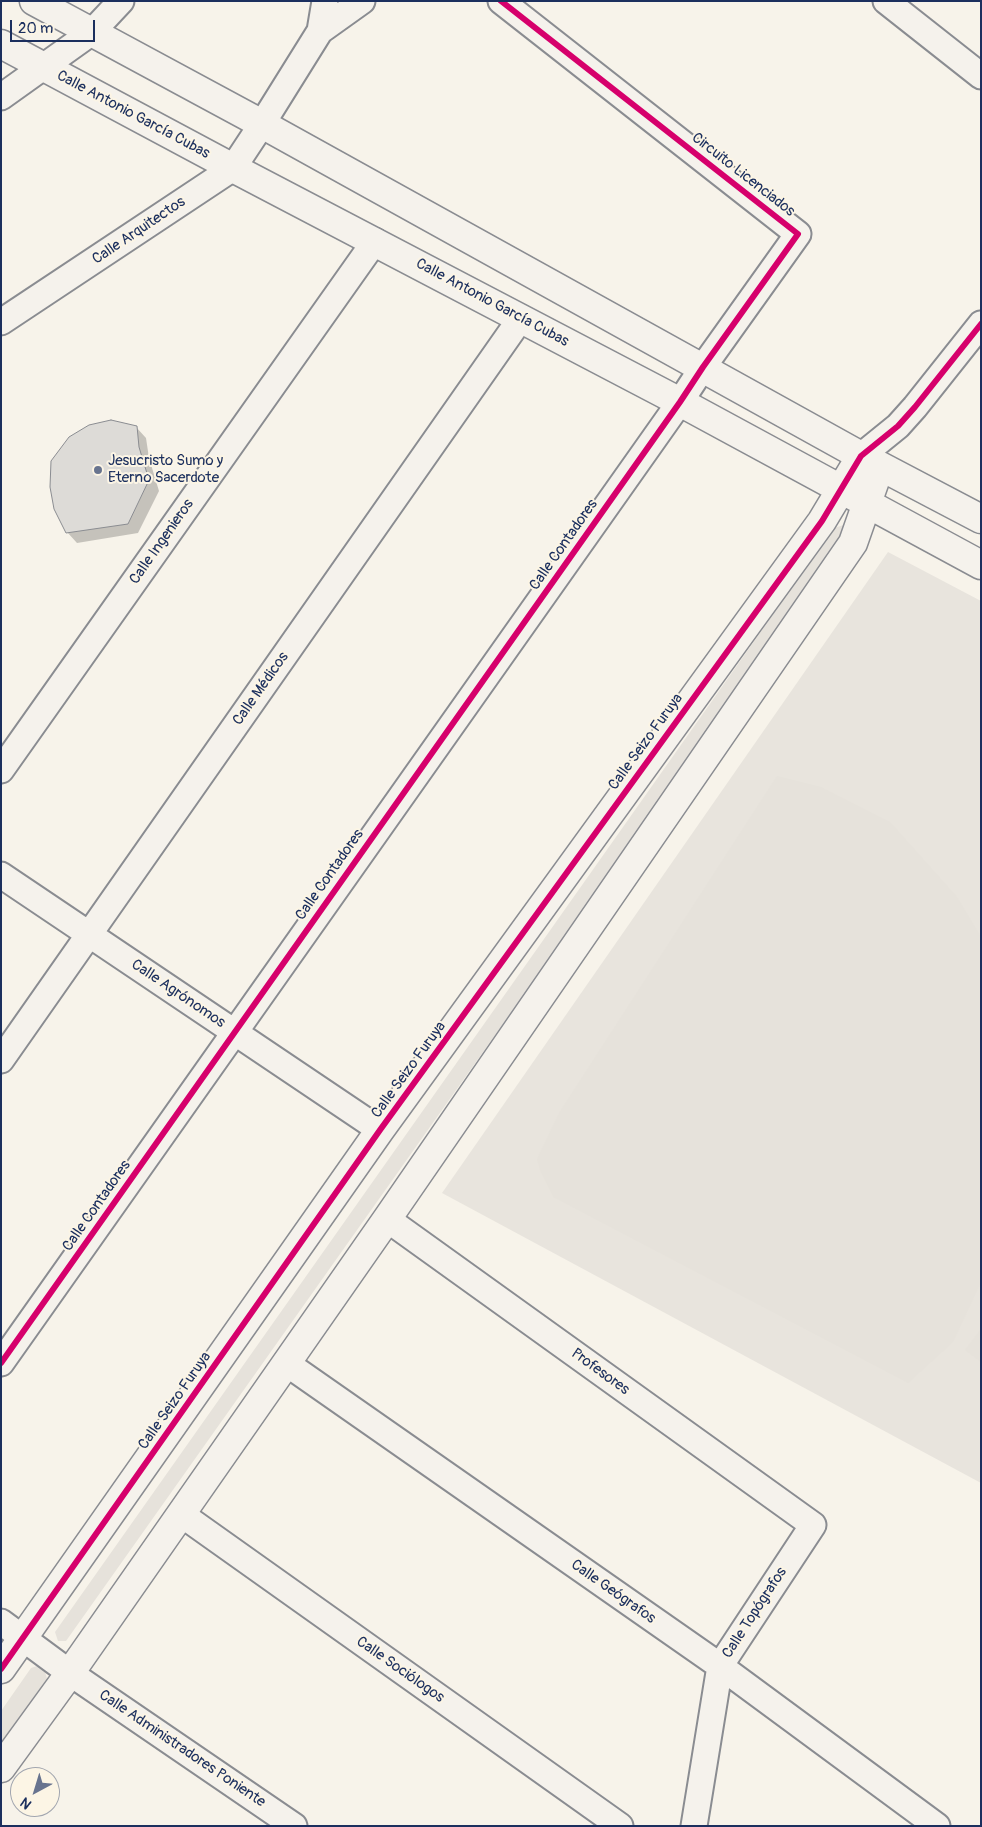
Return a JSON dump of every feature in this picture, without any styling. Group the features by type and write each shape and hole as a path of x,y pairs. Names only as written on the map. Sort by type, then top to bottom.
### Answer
{"street":[{"path":"34,1 262,124 870,461 981,519"},
{"path":"1,97 92,32 121,1"},
{"path":"262,124 320,30 325,1"},
{"path":"320,30 362,1"},
{"path":"886,1 981,76"},
{"name":"Circuito Licenciados","path":"500,4 798,234 680,402"},
{"name":"Calle Antonio García Cubas","path":"1,44 680,402 981,565"},
{"name":"Calle Arquitectos","path":"1,322 233,168 262,124"},
{"name":"Calle Ingenieros","path":"1,770 375,241"},
{"name":"Calle Médicos","path":"1,1060 521,318"},
{"path":"1,1768 70,1673 387,1219 853,543 867,502 870,461 981,324"},
{"name":"Calle Contadores","path":"1,1363 680,402"},
{"name":"Calle Seizo Furuya","path":"1,1669 380,1130 822,521 842,489 870,461"},
{"name":"Calle Agrónomos","path":"1,875 380,1130"},
{"name":"Profesores","path":"387,1219 813,1525"},
{"name":"Calle Geógrafos","path":"286,1364 720,1666 936,1826"},
{"name":"Calle Sociólogos","path":"181,1514 620,1826"},
{"name":"Calle Topógrafos","path":"694,1826 720,1666 813,1525"},
{"name":"Calle Administradores Poniente","path":"1,1622 70,1673 294,1826"}],"shaded area":[{"path":"847,524 847,538 66,1641 58,1641 55,1632 834,528"},
{"path":"888,552 981,601 981,1483 442,1193"},
{"path":"777,776 821,787 890,822 957,897 981,937 981,1282 953,1342 908,1383 553,1197 541,1173 537,1159 559,1113"},
{"path":"981,1329 981,1362 965,1350"},
{"path":"43,1664 47,1679 1,1742 1,1711 31,1668"}],"building":[{"name":"Jesucristo Sumo y Eterno Sacerdote","path":"111,420 137,426 139,447 149,480 128,524 66,533 54,509 50,487 51,461 69,437 89,425"}],"cycle path":[{"path":"1,1363 798,234 501,1"},
{"path":"1,1669 380,1130 822,521 861,456 898,426 981,324"}],"place":[{"name":"Jesucristo Sumo y Eterno Sacerdote","path":"98,470"}]}
